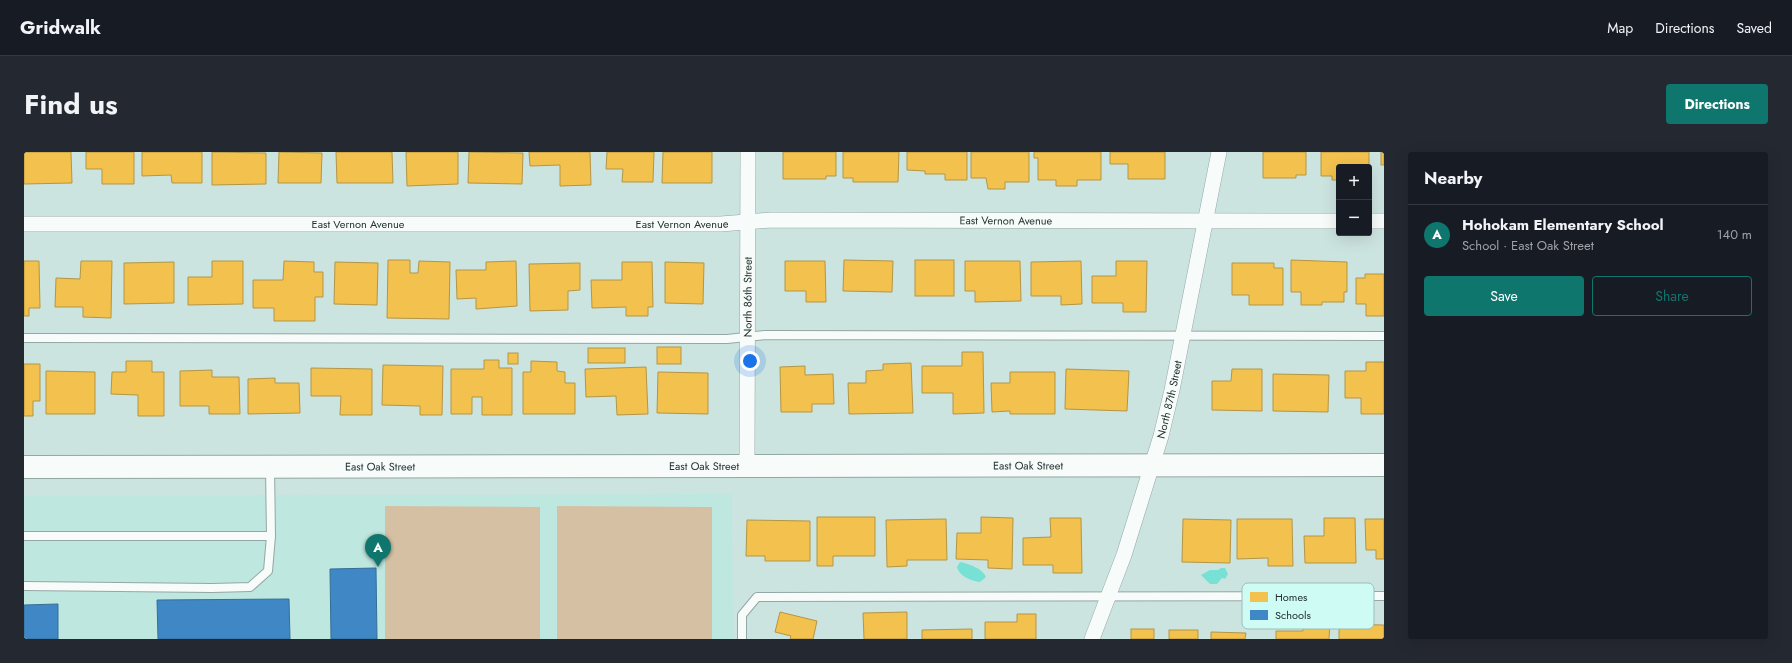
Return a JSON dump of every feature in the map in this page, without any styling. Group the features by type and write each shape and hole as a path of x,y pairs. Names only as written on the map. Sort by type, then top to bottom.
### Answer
{"street":[{"name":"North 86th Street","path":"747,466 748,152"},
{"name":"North 87th Street","path":"1092,639 1109,598 1140,507 1172,390 1219,152"},
{"name":"East Vernon Avenue","path":"24,224 721,224 771,220 1336,221"},
{"path":"1372,221 1384,221"},
{"name":"East Oak Street","path":"24,467 1384,465"}],"lane":[{"path":"24,338 726,339 765,335 1384,336"},
{"path":"24,586 204,588 250,587 268,571 271,536 270,466"},
{"path":"24,536 271,536"},
{"path":"1374,596 1384,596"},
{"path":"742,639 742,615 757,597 1242,597"}],"shaded area":[{"path":"732,494 733,639 24,639 24,496"},
{"path":"385,506 540,507 540,639 385,639"},
{"path":"557,506 712,507 712,639 557,639"}],"water":[{"path":"960,562 971,565 982,571 986,577 980,582 966,578 958,570 957,567"},
{"path":"1225,568 1228,574 1225,579 1222,578 1217,584 1210,584 1201,575 1210,570 1218,570"}],"building: Homes":[{"path":"24,152 71,152 72,183 24,184"},
{"path":"86,152 134,152 134,184 102,184 102,169 86,169"},
{"path":"142,152 202,152 202,183 172,183 171,175 142,176"},
{"path":"212,152 266,153 266,184 212,185"},
{"path":"279,152 322,153 321,183 278,183"},
{"path":"336,152 392,152 393,183 337,183"},
{"path":"406,152 458,152 458,184 407,186"},
{"path":"469,152 523,153 522,184 468,183"},
{"path":"529,152 590,152 591,185 560,186 560,165 530,166"},
{"path":"607,152 654,152 653,182 622,182 623,169 606,169"},
{"path":"663,152 712,152 712,183 662,183"},
{"path":"783,152 836,152 836,176 826,176 826,179 783,179"},
{"path":"843,152 899,152 898,182 853,182 853,178 843,178"},
{"path":"907,152 967,152 967,180 945,180 945,174 925,174 925,171 907,170"},
{"path":"971,152 1029,152 1029,182 1005,182 1005,189 988,189 986,178 971,178"},
{"path":"1034,152 1101,152 1101,180 1077,180 1077,186 1056,186 1056,180 1038,180 1038,158 1034,158"},
{"path":"1110,152 1165,152 1165,179 1128,179 1128,164 1110,164"},
{"path":"1263,152 1306,152 1306,175 1296,175 1296,178 1263,178"},
{"path":"1321,152 1369,152 1369,164 1336,164 1336,180 1332,180 1332,176 1321,176"},
{"path":"1381,152 1384,152 1384,165 1381,165"},
{"path":"388,260 410,260 410,273 418,273 419,261 450,262 449,319 387,318"},
{"path":"844,260 893,261 892,292 843,291"},
{"path":"915,260 954,260 954,296 915,296"},
{"path":"1291,260 1347,262 1347,292 1344,292 1344,302 1322,302 1322,305 1301,305 1301,292 1291,292"},
{"path":"24,261 39,261 40,308 29,308 29,316 24,316"},
{"path":"81,261 112,261 111,318 83,317 83,307 55,307 56,278 80,279"},
{"path":"212,261 243,261 243,304 188,305 188,277 212,277"},
{"path":"284,261 314,262 314,272 323,272 323,297 315,297 315,321 274,321 274,308 253,308 253,280 283,280"},
{"path":"516,261 517,306 476,309 476,298 457,299 456,270 486,270 486,262"},
{"path":"785,261 825,261 826,302 806,302 806,291 785,291"},
{"path":"965,261 1020,261 1021,301 975,302 975,291 965,291"},
{"path":"1081,261 1082,304 1061,305 1061,296 1031,296 1031,262"},
{"path":"1116,261 1147,261 1146,312 1123,312 1123,303 1092,303 1092,276 1116,276"},
{"path":"174,262 174,303 124,304 124,263"},
{"path":"335,262 378,263 377,305 334,304"},
{"path":"622,262 652,262 653,307 648,307 648,316 626,316 626,307 592,308 591,280 622,280"},
{"path":"665,262 704,263 703,304 665,303"},
{"path":"580,263 580,290 568,291 568,310 530,311 529,264"},
{"path":"1232,263 1274,263 1274,268 1283,268 1283,305 1249,305 1249,295 1232,295"},
{"path":"1365,274 1384,274 1384,316 1366,316 1366,304 1356,304 1356,278 1365,278"},
{"path":"657,347 681,347 681,364 657,364"},
{"path":"588,348 625,348 625,363 588,363"},
{"path":"962,352 983,352 984,413 953,414 953,393 922,393 922,366 962,366"},
{"path":"508,353 518,353 518,364 508,364"},
{"path":"484,360 499,360 499,368 512,368 512,415 482,415 482,397 472,397 472,414 451,414 451,369 484,369"},
{"path":"126,361 152,361 152,372 164,372 164,416 138,416 138,395 111,394 112,372 126,372"},
{"path":"531,361 557,362 557,371 565,372 565,383 575,383 575,414 523,414 523,372 531,372"},
{"path":"1366,362 1384,362 1384,414 1361,414 1361,398 1345,398 1345,371 1366,371"},
{"path":"911,363 913,413 849,414 848,383 866,383 866,371 883,370 883,364"},
{"path":"24,364 40,364 40,401 33,401 33,416 24,416"},
{"path":"383,365 443,366 442,415 420,415 420,406 382,405"},
{"path":"805,366 805,375 833,374 834,404 812,404 812,412 781,412 780,367"},
{"path":"646,367 648,414 617,415 616,396 586,397 585,369"},
{"path":"311,368 372,369 372,415 340,415 341,396 311,396"},
{"path":"1066,369 1129,371 1127,411 1065,409"},
{"path":"1232,369 1262,369 1262,411 1212,410 1212,381 1231,381"},
{"path":"212,370 212,377 239,377 240,414 209,414 209,406 180,406 180,371"},
{"path":"46,371 95,372 95,414 46,414"},
{"path":"658,372 708,373 708,414 657,413"},
{"path":"1010,372 1055,372 1055,414 1010,414 1010,411 992,412 991,383 1010,383"},
{"path":"1273,374 1329,375 1328,412 1273,411"},
{"path":"275,378 275,383 299,383 300,413 248,414 248,379"},
{"path":"817,517 875,517 875,556 833,556 833,566 817,566"},
{"path":"981,517 1013,518 1012,569 988,568 988,560 956,559 957,533 981,533"},
{"path":"1050,518 1081,518 1082,573 1053,573 1053,565 1023,565 1023,538 1051,537"},
{"path":"1324,518 1355,518 1356,563 1305,563 1304,536 1324,536"},
{"path":"946,519 947,560 907,560 907,566 887,567 886,520"},
{"path":"1183,519 1231,520 1230,563 1182,562"},
{"path":"1237,519 1292,519 1293,566 1268,566 1268,558 1237,559"},
{"path":"1365,519 1384,519 1384,559 1376,559 1376,550 1366,550"},
{"path":"747,520 810,521 810,561 765,561 765,556 746,556"},
{"path":"780,612 817,621 813,639 790,639 791,636 775,632"},
{"path":"907,612 907,639 864,639 863,613"},
{"path":"1017,614 1036,614 1036,639 985,639 985,622 1017,622"},
{"path":"1374,625 1384,625 1384,639 1339,639 1339,629 1374,629"},
{"path":"972,629 972,639 922,639 922,630"},
{"path":"1131,629 1154,629 1154,639 1131,639"},
{"path":"1303,629 1330,629 1329,639 1276,639 1276,631 1303,631"},
{"path":"1169,630 1198,630 1198,639 1169,639"},
{"path":"1211,632 1246,633 1245,639 1211,639"}],"building: Schools":[{"path":"376,568 377,639 331,639 330,569"},
{"path":"289,599 290,639 158,639 157,600"},
{"path":"58,604 58,639 24,639 24,605"}],"place":[{"name":"Hohokam Elementary School","path":"378,567"}]}
